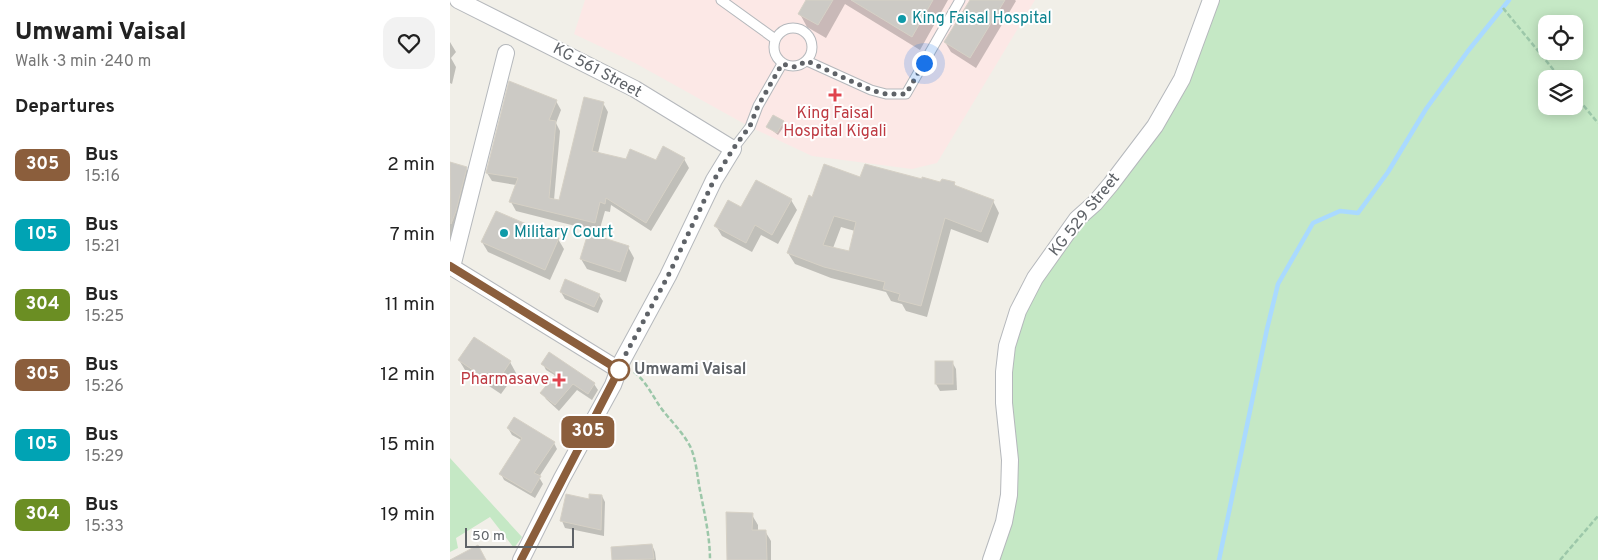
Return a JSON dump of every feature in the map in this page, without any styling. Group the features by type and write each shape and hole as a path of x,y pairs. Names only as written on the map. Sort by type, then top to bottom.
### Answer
{"street":[{"name":"KG 561 Street","path":"458,0 635,89 733,149"},
{"name":"KG 529 Street","path":"991,560 1004,522 1009,495 1010,460 1004,402 1004,372 1007,346 1018,310 1035,278 1077,219 1095,203 1156,126 1182,79 1211,0"},
{"path":"506,53 451,266 620,366"},
{"path":"521,560 668,276 714,180 733,149"}],"lane":[{"path":"721,0 775,39"},
{"path":"807,61 871,90 886,94 906,94 960,0"},
{"path":"786,29 798,29 804,32 811,42 811,55 807,61 795,67 782,64 774,54 773,48 775,39 781,32 786,29"},
{"path":"733,149 750,126 758,106 782,64"}],"path":[{"path":"1504,8 1555,70"},
{"path":"1583,105 1598,124"},
{"path":"620,366 642,378 649,386 663,411 683,434 690,447 696,464 704,508 710,560"},
{"path":"1560,560 1598,516"}],"shaded area":[{"name":"King Faisal Hospital Kigali","path":"585,0 1035,0 937,163 912,169 812,156 750,127 635,63 574,34"}],"green space":[{"path":"1215,0 1598,0 1598,560 985,560 1000,505 1013,335 1051,259 1150,126"},
{"path":"450,458 522,537 514,548 490,517 456,538 458,548 450,552"}],"building":[{"path":"806,0 833,0 818,25 798,14"},
{"name":"King Faisal Hospital","path":"851,0 933,0 912,37"},
{"path":"970,0 1005,0 970,58 944,42"},
{"path":"509,81 557,100 549,120 556,121 549,198 559,200 584,97 604,102 592,151 626,159 630,149 656,160 663,146 685,158 646,223 606,198 605,204 600,202 595,223 509,202 518,178 486,173"},
{"path":"773,115 784,121 777,133 766,127"},
{"path":"450,162 467,167 451,224"},
{"path":"824,164 860,177 865,164 922,179 922,177 940,182 942,179 955,182 954,185 994,200 981,232 945,218 921,306 898,300 900,294 883,289 885,282 824,267 787,253 809,195 812,197","holes":["834,216 856,222 849,251 823,245"]},
{"path":"756,180 792,199 772,235 755,225 746,243 714,226 728,200 741,207"},
{"path":"496,211 559,238 545,270 481,242"},
{"path":"588,233 629,246 620,272 580,259"},
{"path":"565,279 600,294 594,307 560,292"},
{"path":"474,337 511,361 495,385 458,360"},
{"path":"549,352 595,383 588,394 573,384 555,405 540,393 556,374 541,364"},
{"path":"935,361 953,361 953,384 935,384"},
{"path":"514,417 555,442 534,473 541,476 531,493 499,474 522,438 507,428"},
{"path":"566,494 589,499 589,494 602,495 601,530 560,521"},
{"path":"726,512 753,513 752,530 766,530 767,560 727,560"},
{"path":"652,544 654,559 612,560 611,547"},
{"path":"478,545 486,560 450,560"}],"waterway":[{"path":"1219,560 1278,284 1313,223 1340,211 1358,213 1388,172 1426,109 1468,51 1509,0"}],"bus line":[{"name":"305","path":"450,266 619,370 613,385 562,478 521,560"}],"place":[{"name":"King Faisal Hospital","path":"902,19"},
{"name":"King Faisal Hospital Kigali","path":"835,95"},
{"name":"Military Court","path":"504,233"},
{"name":"Umwami Vaisal","path":"619,370"},
{"name":"Pharmasave","path":"559,380"}],"route":[{"path":"619,370 668,276 714,180 750,126 758,106 782,64 795,67 807,61 871,90 886,94 906,94 924,63"}]}
